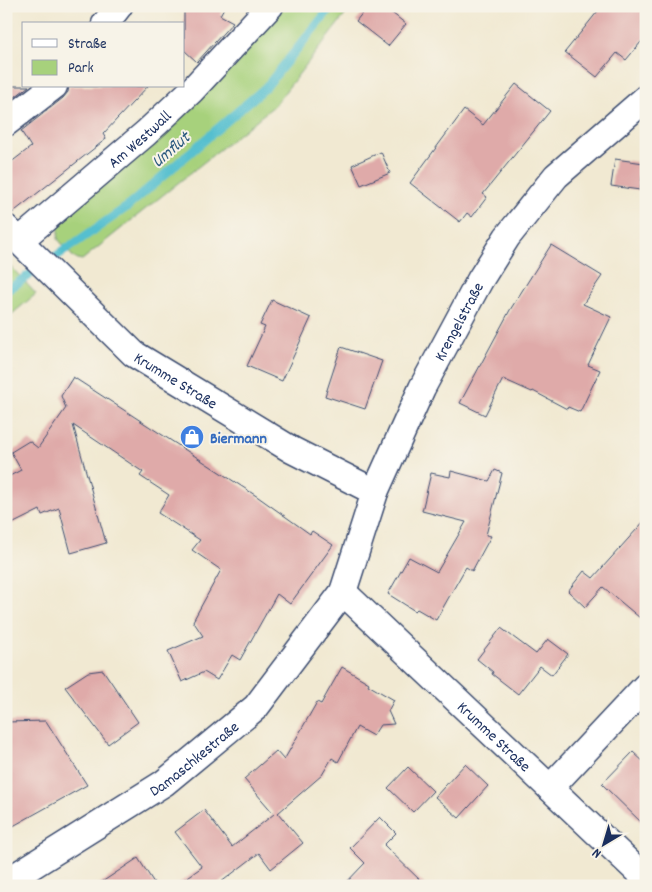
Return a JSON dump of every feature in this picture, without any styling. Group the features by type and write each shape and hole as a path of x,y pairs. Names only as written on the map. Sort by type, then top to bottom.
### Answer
{"street":[{"path":"107,22 118,6"},
{"name":"Am Westwall","path":"20,242 146,133 192,90 270,6"},
{"path":"6,123 51,88"},
{"name":"Krengelstraße","path":"343,592 375,492 422,388 480,280 507,237 556,176 646,98"},
{"name":"Krumme Straße","path":"20,242 134,354 292,450 375,492"},
{"name":"Krumme Straße","path":"343,592 646,879"},
{"name":"Damaschkestraße","path":"6,882 164,783 256,707 343,592"},
{"path":"550,788 646,686"}],"green space":[{"path":"280,6 352,6 274,106 82,260 74,258 58,239 59,223"},
{"path":"6,261 36,294 6,319"}],"building":[{"path":"184,6 225,6 220,15 233,22 197,62 185,51"},
{"path":"368,6 383,6 406,24 388,46 356,21"},
{"path":"602,6 635,6 646,15 646,36 626,60 617,53 597,77 565,52"},
{"path":"516,84 550,111 483,194 487,197 472,217 467,213 460,222 410,183 464,110 483,125"},
{"path":"6,86 22,86 22,88 26,88 6,104"},
{"path":"69,88 146,88 103,134 106,139 11,214 6,213 6,166 31,147 21,131 68,92"},
{"path":"381,152 390,173 361,185 352,165"},
{"path":"615,159 644,163 640,190 611,186"},
{"path":"551,245 602,276 583,304 611,317 588,365 600,370 580,412 568,407 567,409 533,391 503,379 485,415 460,403 510,310"},
{"path":"272,300 311,318 282,381 247,366 265,327 260,325"},
{"path":"341,347 382,361 365,409 325,396"},
{"path":"73,377 258,497 310,534 312,531 333,545 290,604 277,594 240,660 232,655 217,680 204,672 182,682 168,651 203,636 193,621 221,570 192,550 200,540 158,513 169,495 140,476 143,472 73,425 106,543 71,553 59,508 42,515 40,510 6,527 6,478 21,470 11,452 29,441 38,448 66,408 61,396"},
{"path":"495,470 502,473 486,535 491,536 472,571 466,567 436,620 417,609 415,611 388,594 409,557 437,572 466,522 422,511 431,473 450,477 451,471 489,481"},
{"path":"646,519 646,623 603,587 585,607 568,591 584,571 593,578"},
{"path":"501,628 536,654 548,639 568,654 552,675 540,666 518,694 492,674 493,672 477,659"},
{"path":"342,667 394,700 388,711 394,724 380,725 373,736 357,727 338,762 332,758 322,775 278,813 303,843 271,869 259,853 216,886 175,886 202,867 175,832 204,810 232,847 274,814 244,779 276,751 284,760 317,702 321,704"},
{"path":"103,670 138,722 108,744 65,687 88,672"},
{"path":"46,721 87,785 6,830 6,722"},
{"path":"633,752 646,764 646,827 602,784"},
{"path":"465,764 488,786 459,818 435,797"},
{"path":"408,767 433,791 413,812 388,788"},
{"path":"380,817 396,833 384,845 426,886 343,886 365,863 350,848"},
{"path":"138,858 156,886 96,886"}],"waterway":[{"name":"Umflut","path":"6,291 127,207 266,87 332,6"}],"place":[{"name":"Biermann","path":"192,437"}]}
